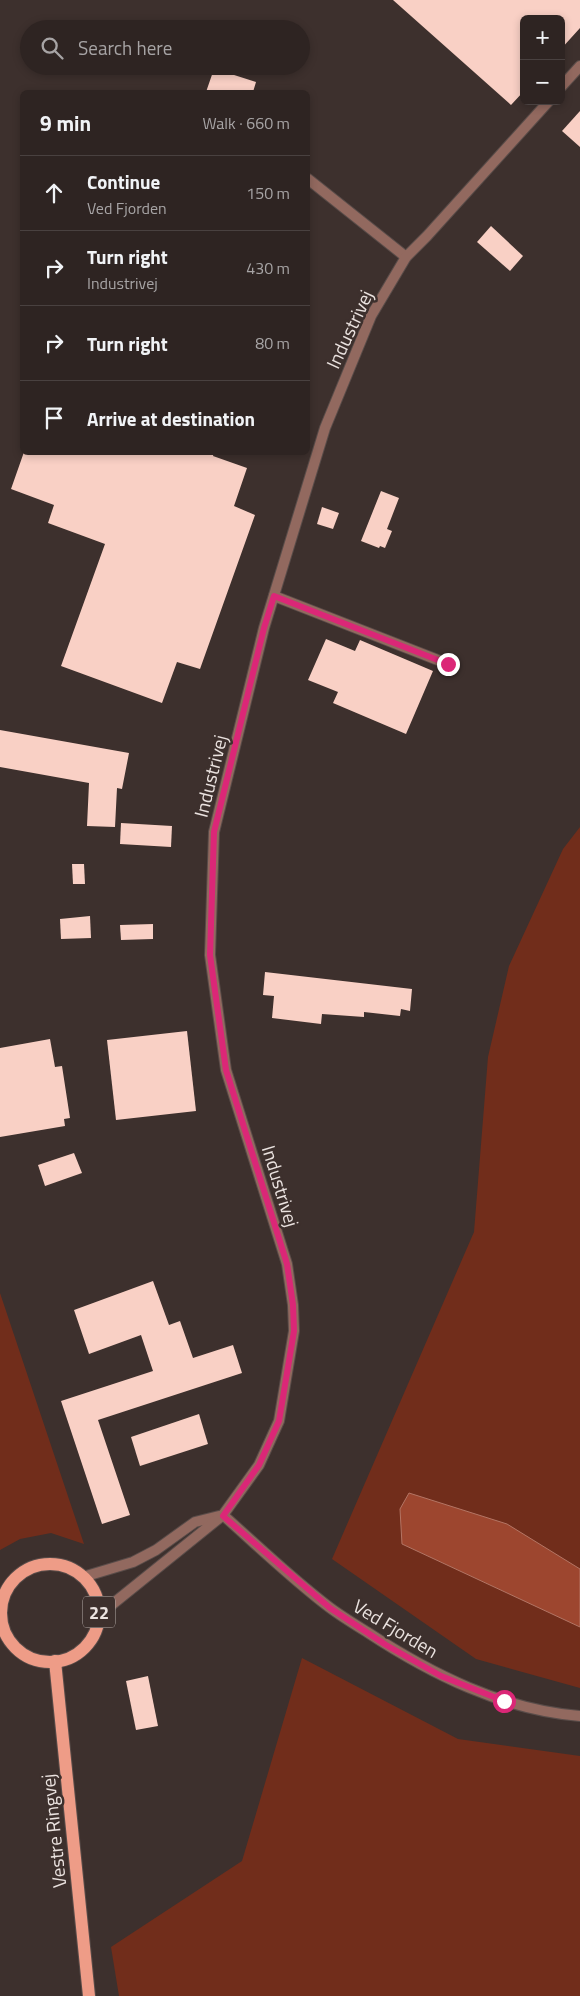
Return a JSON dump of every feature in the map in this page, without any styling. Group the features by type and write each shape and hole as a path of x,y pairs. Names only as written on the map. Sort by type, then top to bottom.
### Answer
{"main road":[{"name":"22","path":"54,1564 70,1568 84,1577 98,1601 99,1615 96,1629 90,1641 74,1654 55,1661 42,1661 29,1657 18,1650 2,1628 2,1598 10,1583 22,1572 37,1565 54,1564"},
{"name":"Vestre Ringvej","path":"55,1661 89,1996"}],"street":[{"path":"565,83 580,66"},
{"name":"Industrivej","path":"99,1615 223,1516 259,1465 279,1421 294,1331 293,1305 287,1264 226,1070 210,955 214,832 264,628 325,428 371,316 406,257 544,105"},
{"path":"310,181 406,257"},
{"path":"274,596 448,664"},
{"path":"84,1577 133,1562 156,1550 195,1522 223,1516"},
{"name":"Ved Fjorden","path":"223,1516 330,1608 386,1645 441,1676 504,1701 561,1715 580,1716"}],"shaded area":[{"path":"580,827 580,1569 402,1544 580,1627 580,1688 476,1659 332,1559 474,1232 488,1057 509,966 563,849"},
{"path":"0,1293 84,1544 51,1533 20,1539 0,1550"},
{"path":"409,1493 507,1524 580,1569 580,1627 402,1544 400,1509"},
{"path":"302,1658 458,1739 580,1756 580,1996 119,1996 111,1947 242,1861"}],"building":[{"path":"393,0 580,0 580,28 565,45 565,15 520,15 520,95 511,105"},
{"path":"212,75 234,75 256,82 254,90 207,90"},
{"path":"580,111 580,147 562,131"},
{"path":"491,226 523,256 510,271 477,242"},
{"path":"23,455 213,455 247,468 234,506 255,515 200,669 177,662 162,703 61,666 105,544 48,523 54,505 11,489"},
{"path":"381,491 399,498 387,529 392,531 385,548 380,546 379,548 361,541"},
{"path":"322,507 339,513 333,529 317,524"},
{"path":"326,639 355,651 360,640 433,671 406,734 333,703 338,692 308,680"},
{"path":"0,730 129,753 122,789 117,788 115,827 87,826 89,783 0,767"},
{"path":"121,823 172,826 171,847 120,844"},
{"path":"72,864 84,864 85,884 73,884"},
{"path":"90,916 91,938 61,939 60,919"},
{"path":"153,924 153,939 121,940 120,925"},
{"path":"265,972 412,989 410,1011 401,1009 400,1016 364,1012 364,1017 322,1014 321,1024 272,1018 274,996 263,995"},
{"path":"187,1031 196,1111 116,1120 107,1040"},
{"path":"50,1039 55,1067 62,1066 70,1118 64,1119 65,1126 0,1137 0,1048"},
{"path":"74,1153 82,1173 45,1186 38,1165"},
{"path":"153,1281 169,1325 180,1321 193,1358 233,1345 242,1373 98,1420 130,1515 102,1524 61,1401 153,1371 141,1335 89,1354 74,1310"},
{"path":"199,1414 208,1444 140,1466 131,1437"},
{"path":"148,1676 158,1726 136,1730 126,1681"}],"route":[{"path":"448,664 274,596 264,628 214,832 210,955 226,1070 287,1264 293,1305 294,1331 279,1421 259,1465 223,1516 330,1608 386,1645 441,1676 504,1701"}]}
